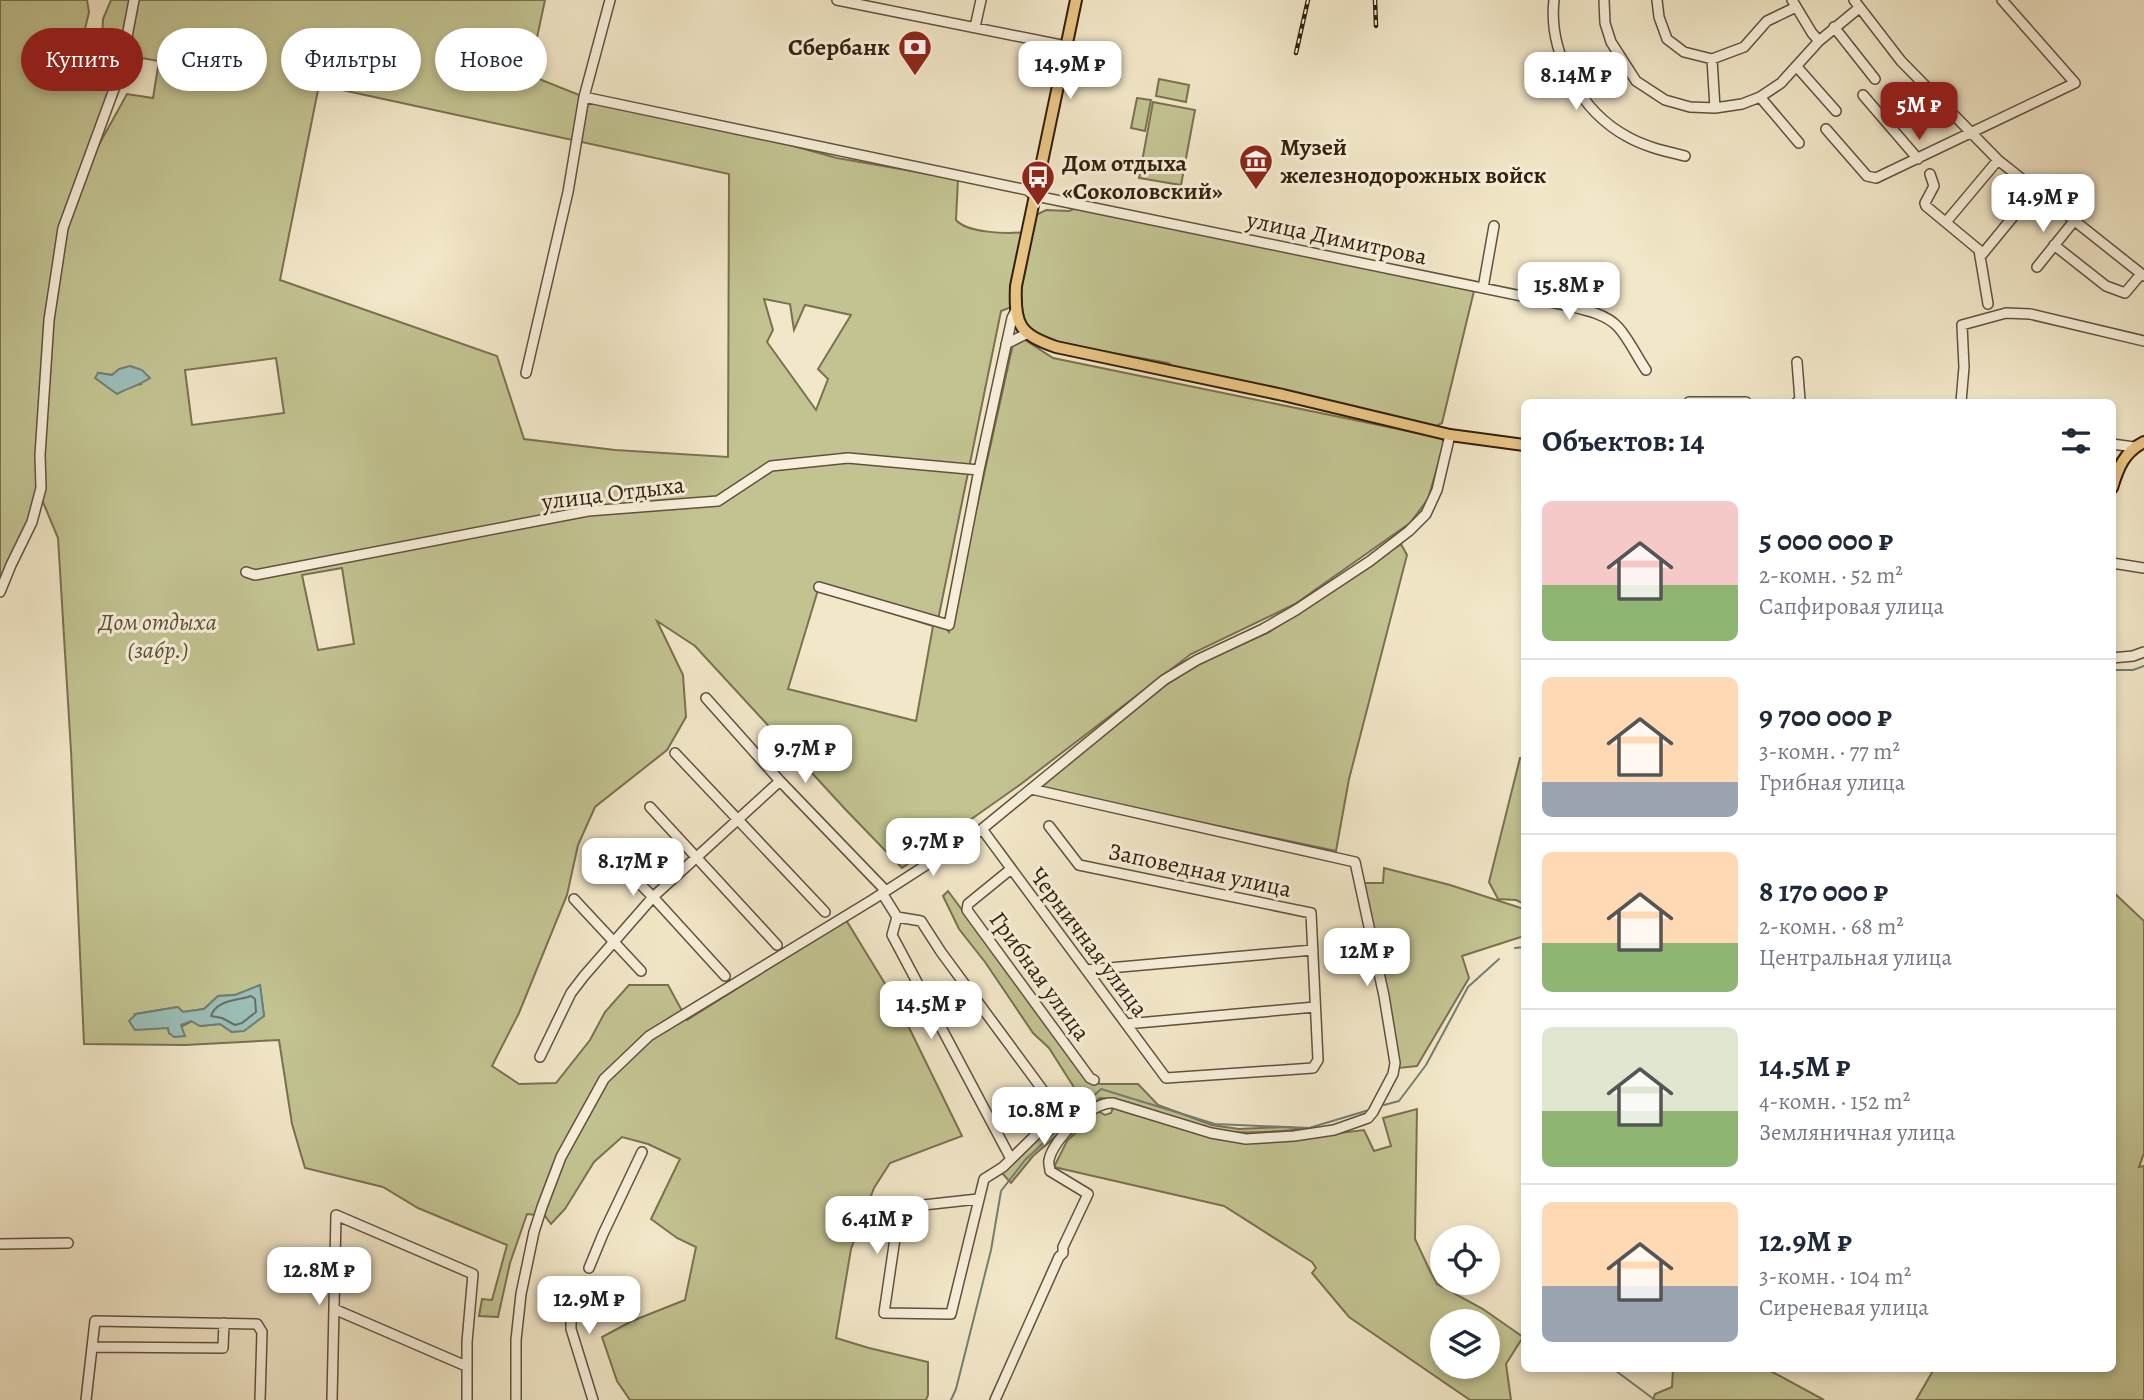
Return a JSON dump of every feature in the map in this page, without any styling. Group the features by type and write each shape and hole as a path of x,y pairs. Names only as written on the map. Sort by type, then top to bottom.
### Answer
{"main road":[{"path":"1076,0 1016,286 1016,310 1026,334 1056,348 1283,395 1450,435 1521,445"},
{"path":"2116,476 2121,462 2139,444"}],"street":[{"path":"0,592 10,565 32,522 41,488 40,455 49,320 63,228 120,73 134,0"},
{"path":"526,373 568,192 584,97 610,0"},
{"path":"837,0 1066,46"},
{"path":"975,27 981,0"},
{"path":"1554,0 1556,38 1566,68 1581,95 1601,118 1626,136 1655,149 1685,156"},
{"path":"1604,0 1605,23 1611,42 1636,81 1665,100 1690,107 1715,108 1742,104 1760,97 1781,83 1857,4 1901,61 1998,160 2142,275 2125,293 2106,286 2054,245"},
{"path":"1657,0 1658,17 1667,39 1684,52 1712,59 1744,47 1766,22 1794,3 1819,41"},
{"path":"1826,129 1867,176 1876,178 2075,83 2002,0"},
{"path":"1834,27 1875,79"},
{"path":"1712,59 1715,108"},
{"path":"1797,67 1836,111"},
{"path":"1863,95 1918,159"},
{"name":"улица Димитрова","path":"584,97 1027,190 1034,195 1560,304 1609,320 1619,328 1646,370"},
{"path":"1760,97 1799,143"},
{"path":"1946,222 1998,160"},
{"path":"1930,174 1934,186 1926,206 1979,250 1988,304"},
{"path":"1980,257 2035,190"},
{"path":"2037,267 2074,221"},
{"path":"1483,288 1494,226"},
{"path":"819,587 949,625 979,470 1016,310"},
{"path":"1961,399 1964,367 1962,325 2006,313 2029,314 2144,341"},
{"path":"1006,344 1026,334"},
{"path":"1797,362 1800,399"},
{"path":"516,1400 516,1340 521,1294 534,1232 561,1157 604,1079 649,1036 982,829 1164,680 1197,660 1296,610 1370,561 1426,514 1437,490 1450,435"},
{"path":"2116,444 2139,444"},
{"name":"улица Отдыха","path":"246,572 255,575 588,511 718,501 771,466 848,458 979,470"},
{"path":"2116,564 2144,568"},
{"path":"2116,658 2144,652"},
{"path":"706,698 884,892 897,917 892,935 1011,1159"},
{"path":"675,753 825,912"},
{"path":"540,1057 571,993 653,897 780,781"},
{"path":"995,1400 1088,1194 1050,1171 1048,1162 1055,1147 1088,1111 1102,1103 1113,1103 1233,1138 1294,1136 1334,1130 1368,1118 1393,1074 1395,1058 1354,862 1031,789"},
{"path":"650,807 777,945"},
{"name":"Заповедная улица","path":"1049,825 1079,865 1311,913 1318,1060 1313,1068 1166,1078"},
{"name":"Черничная улица","path":"982,829 1166,1078"},
{"path":"607,851 653,897 724,976"},
{"name":"Грибная улица","path":"1011,869 968,904 967,910 1094,1080"},
{"path":"574,899 641,971"},
{"path":"897,917 921,921 1056,1108 1057,1114 1003,1167 984,1179 951,1314 884,1313 900,1211 905,1207 978,1199"},
{"path":"1086,971 1312,950"},
{"path":"1126,1024 1315,1007"},
{"path":"589,1268 642,1152"},
{"path":"332,1400 336,1215 473,1275 468,1320 467,1400"},
{"path":"0,1244 68,1243"},
{"path":"593,1400 571,1329 571,1314 621,1287"},
{"path":"334,1309 466,1366"},
{"path":"86,1400 95,1321 257,1324 262,1332 260,1400"},
{"path":"92,1348 223,1348 224,1323"}],"green space":[{"name":"Дом отдыха (забр.)","path":"0,0 87,0 89,12 85,28 21,28 21,91 112,91 86,168 127,94 153,98 157,73 157,91 267,91 267,28 157,28 157,61 143,58 143,28 103,28 103,19 111,0 545,0 539,28 435,28 435,91 547,91 547,82 584,97 717,125 837,158 958,179 956,220 978,230 998,233 1024,232 1028,219 1046,210 1069,211 1078,207 1474,291 1442,423 1431,429 1175,368 1168,363 1057,343 1026,331 1014,306 1001,311 938,620 949,632 1013,344 1022,338 1053,358 1442,438 1444,444 1428,499 1410,523 1295,604 1191,654 1021,784 902,868 695,646 657,621 683,675 686,717 667,750 595,807 578,845 567,895 519,1013 492,1066 519,1084 556,1083 590,1040 605,1012 629,985 668,985 687,1020 846,920 898,1005 962,1136 890,1163 874,1188 851,1249 836,1338 928,1362 926,1400 630,1400 617,1381 602,1337 632,1321 685,1300 696,1247 677,1238 651,1219 680,1159 648,1144 622,1137 594,1162 565,1209 551,1224 545,1216 527,1214 510,1263 498,1317 479,1316 482,1299 492,1300 507,1245 418,1208 383,1187 305,1168 292,1124 279,1040 185,1045 84,1044 58,538 40,495 0,592","holes":["281,28 421,28 421,91 347,91 729,174 728,457 615,450 524,439 497,356 280,280 318,91 281,91","764,299 790,304 794,330 805,305 851,315 818,369 828,379 816,410 767,342 773,330","276,358 284,413 192,425 185,370","99,373 142,384 130,386 117,393","342,568 354,644 318,650 302,575","818,590 933,626 916,721 788,689","260,986 264,1016 232,1032 220,1024 200,1026 192,1021 169,1033 168,1028 136,1014 177,1007 183,1012 204,1009 218,996 235,995"]},
{"path":"1159,79 1189,85 1186,102 1156,96"},
{"path":"1137,98 1151,100 1145,131 1131,128"},
{"path":"1153,102 1195,110 1181,185 1139,178"},
{"path":"1401,544 1407,555 1349,779 1336,851 1047,790 1041,785 1167,684 1200,663 1269,632"},
{"path":"1521,758 1521,902 1498,899 1489,882"},
{"path":"1384,868 1450,885 1521,908 1521,937 1462,956 1469,978 1417,1066 1399,1068 1363,883 1383,883"},
{"path":"948,891 1089,1081 1101,1084 1138,1084 1158,1105 1212,1125 1239,1129 1307,1129 1249,1132 1215,1130 1130,1103 1100,1098 1033,1156 1011,1183 1002,1173 1052,1121 1068,1109 1077,1092 1049,1048 1033,1033 959,929 943,896"},
{"path":"2116,895 2144,921 2144,1153 2139,1167 2144,1166 2144,1400 1916,1400 1932,1372 2116,1372"},
{"path":"1113,1108 1217,1139 1256,1143 1364,1130 1374,1151 1391,1146 1383,1118 1417,1109 1415,1239 1430,1271 1430,1295 1457,1295 1483,1309 1430,1309 1430,1373 1349,1317 1312,1273 1316,1268 1312,1262 1224,1206 1054,1167 1067,1141 1098,1111 1105,1115 1111,1113"},
{"path":"1500,1321 1521,1336 1521,1340 1506,1364 1511,1400 1470,1400 1439,1379 1500,1379"},
{"path":"1673,1372 1773,1372 1824,1400 1653,1400 1655,1394 1672,1387"}],"water":[{"path":"130,366 142,370 150,378 117,394 95,378 98,373 112,375 119,369"},
{"path":"260,985 264,1016 244,1031 232,1032 220,1024 200,1026 191,1021 181,1025 185,1036 174,1037 168,1028 135,1030 129,1021 136,1014 178,1007 183,1012 204,1009 218,996 235,995"}],"waterway":[{"path":"2116,670 2133,670 2144,666"},
{"path":"1515,948 1521,947"},
{"path":"1384,1105 1399,1101 1426,1065 1468,987 1499,959"},
{"path":"951,1400 991,1250 1001,1191 1025,1160 1101,1089 1215,1124 1309,1128 1369,1110"},
{"path":"1617,1372 1655,1400"}],"railway":[{"path":"1296,53 1308,0"},
{"path":"1375,0 1376,26"}],"place":[{"name":"Сбербанк","path":"915,77"},
{"name":"Музей железнодорожных войск","path":"1256,191"},
{"name":"Дом отдыха «Соколовский»","path":"1038,207"}]}
